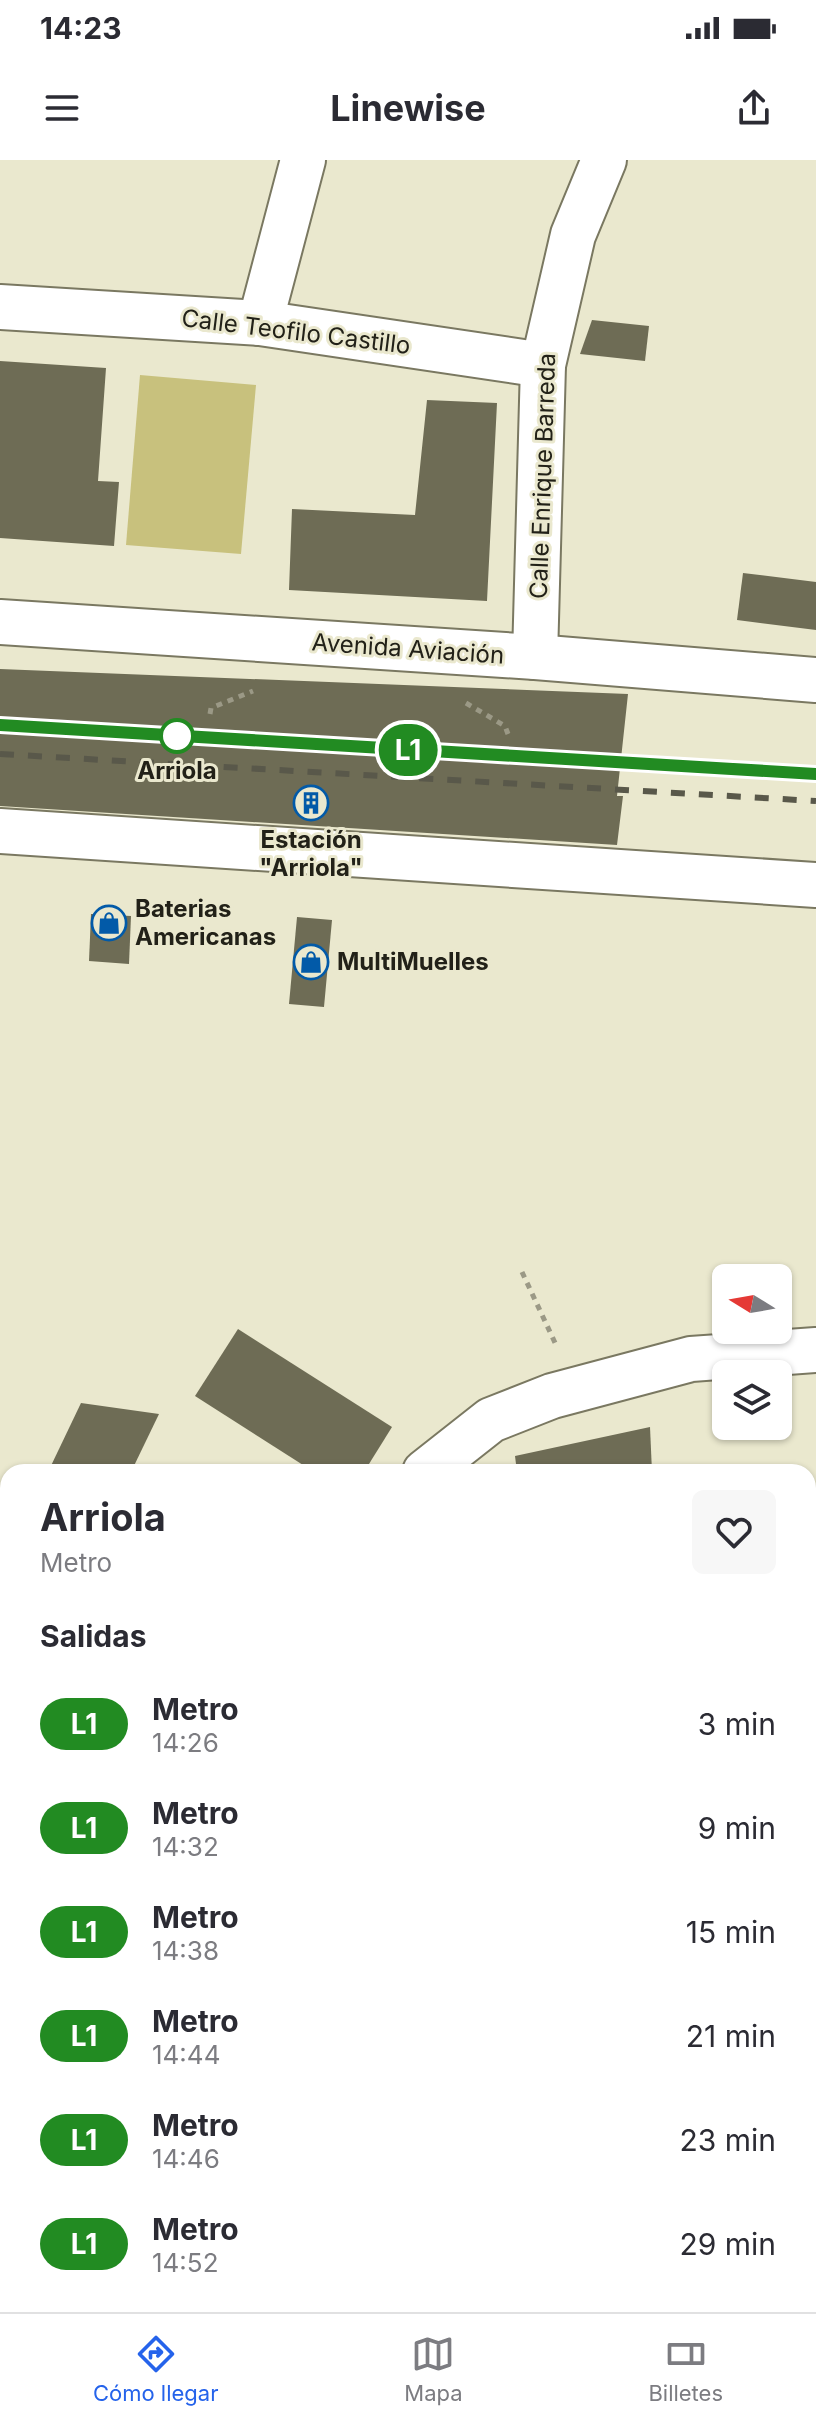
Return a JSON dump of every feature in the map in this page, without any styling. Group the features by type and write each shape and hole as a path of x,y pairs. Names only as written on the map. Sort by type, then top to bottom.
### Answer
{"street":[{"path":"260,323 303,160"},
{"name":"Calle Enrique Barreda","path":"535,657 543,365 573,235 604,160"},
{"name":"Calle Teofilo Castillo","path":"0,307 260,323 543,365"},
{"name":"Avenida Aviación","path":"0,622 535,657 816,680"},
{"path":"0,831 816,885"},
{"path":"435,1464 491,1420 577,1389 691,1359 816,1350"}],"path":[{"path":"210,714 211,708 253,691"},
{"path":"466,703 505,726 508,734"},
{"path":"522,1272 577,1389"}],"shaded area":[{"path":"140,375 256,385 241,554 126,545"}],"building":[{"path":"592,320 649,326 645,361 580,354"},
{"path":"0,361 106,368 98,481 119,482 114,546 0,538"},
{"path":"427,400 497,403 487,601 289,590 292,509 415,515"},
{"path":"743,573 816,582 816,630 737,620"},
{"path":"0,669 628,694 617,796 623,796 617,845 0,806"},
{"path":"91,914 131,916 129,964 89,961"},
{"name":"MultiMuelles","path":"297,917 332,920 324,1007 289,1004"},
{"path":"238,1329 392,1427 369,1464 301,1464 195,1396"},
{"path":"81,1403 159,1414 135,1464 52,1464"},
{"path":"650,1427 652,1464 516,1464 515,1456"}],"railway":[{"path":"0,725 816,774"},
{"path":"0,754 816,801"}],"metro line":[{"name":"L1","path":"0,725 816,774"}],"place":[{"name":"Arriola","path":"177,736"},
{"name":"Estación \"Arriola\"","path":"311,803"},
{"name":"Baterias Americanas","path":"109,923"},
{"name":"MultiMuelles","path":"311,962"}]}
